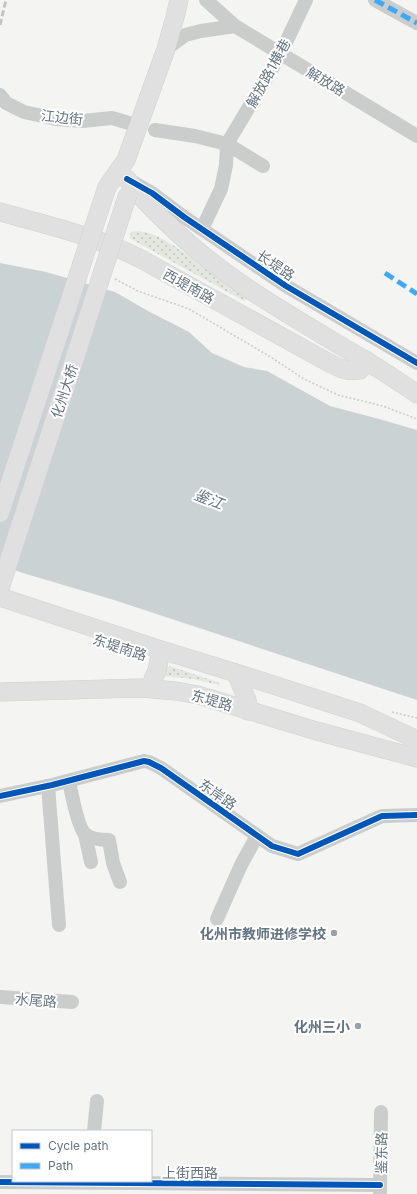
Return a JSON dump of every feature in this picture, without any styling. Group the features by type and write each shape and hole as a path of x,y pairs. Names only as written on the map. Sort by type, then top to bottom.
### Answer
{"main road":[{"path":"179,0 172,32 126,160 128,187 140,196 188,244 214,266 268,302 366,360 417,394"},
{"name":"化州大桥","path":"0,513 107,187 126,160"},
{"name":"化州大桥","path":"0,588 128,187"},
{"name":"西堤南路","path":"0,212 120,248 341,368 352,371 360,370 366,360"},
{"name":"东堤南路","path":"0,597 158,649 243,692"},
{"name":"东堤南路","path":"0,607 159,660 243,692"},
{"path":"153,679 157,671 159,660"},
{"name":"东堤路","path":"0,682 141,678 178,681 243,692 316,720 417,748"},
{"name":"东堤路","path":"0,692 140,688 176,691 198,695 243,692 313,730 417,758"},
{"path":"243,692 360,713 417,740"}],"street":[{"name":"解放路","path":"206,0 235,26 417,136"},
{"name":"解放路1横巷","path":"227,144 280,54 306,0"},
{"path":"375,0 417,23"},
{"path":"166,49 185,35 235,26"},
{"name":"江边街","path":"0,95 6,103 24,112 56,119 84,121 112,118 130,123"},
{"path":"155,130 195,136 227,144 263,166"},
{"path":"202,228 221,189 226,166 227,144"},
{"name":"长堤路","path":"128,187 152,193 286,286 417,363"},
{"name":"东岸路","path":"0,796 48,786 148,761 161,768 272,846 298,854 382,816 417,815"},
{"path":"69,781 80,826 85,834 91,862"},
{"path":"48,786 59,924"},
{"path":"85,834 94,838 109,840 113,863 120,882"},
{"path":"217,919 241,865 257,836"},
{"name":"水尾路","path":"0,997 72,1002"},
{"path":"94,1130 97,1101"},
{"name":"鉴东路","path":"380,1189 381,1112"},
{"name":"上街西路","path":"0,1182 30,1188 88,1186 141,1189 380,1189"}],"path":[{"path":"113,278 138,291 165,302 189,309 269,356 304,379 338,395 383,406 417,419"}],"shaded area":[{"path":"139,231 149,233 169,242 216,277 247,297 244,301 129,238 131,232"},
{"path":"165,666 173,667 220,683 219,685 193,679 163,676"}],"water":[{"name":"鉴江","path":"0,263 46,272 115,292 189,332 212,353 244,367 267,371 330,406 417,430 417,700 114,600 0,565"}],"railway":[{"path":"0,25 6,0"}],"marked path":[{"path":"375,0 417,23"},
{"path":"385,273 417,294"}],"cycle path":[{"path":"127,179 152,193 184,217 286,286 417,363"},
{"path":"0,796 52,785 144,761 161,768 272,846 298,854 382,816 417,815"},
{"path":"0,1182 380,1185"}],"place":[{"name":"化州市教师进修学校","path":"334,933"},
{"name":"化州三小","path":"358,1026"}]}
